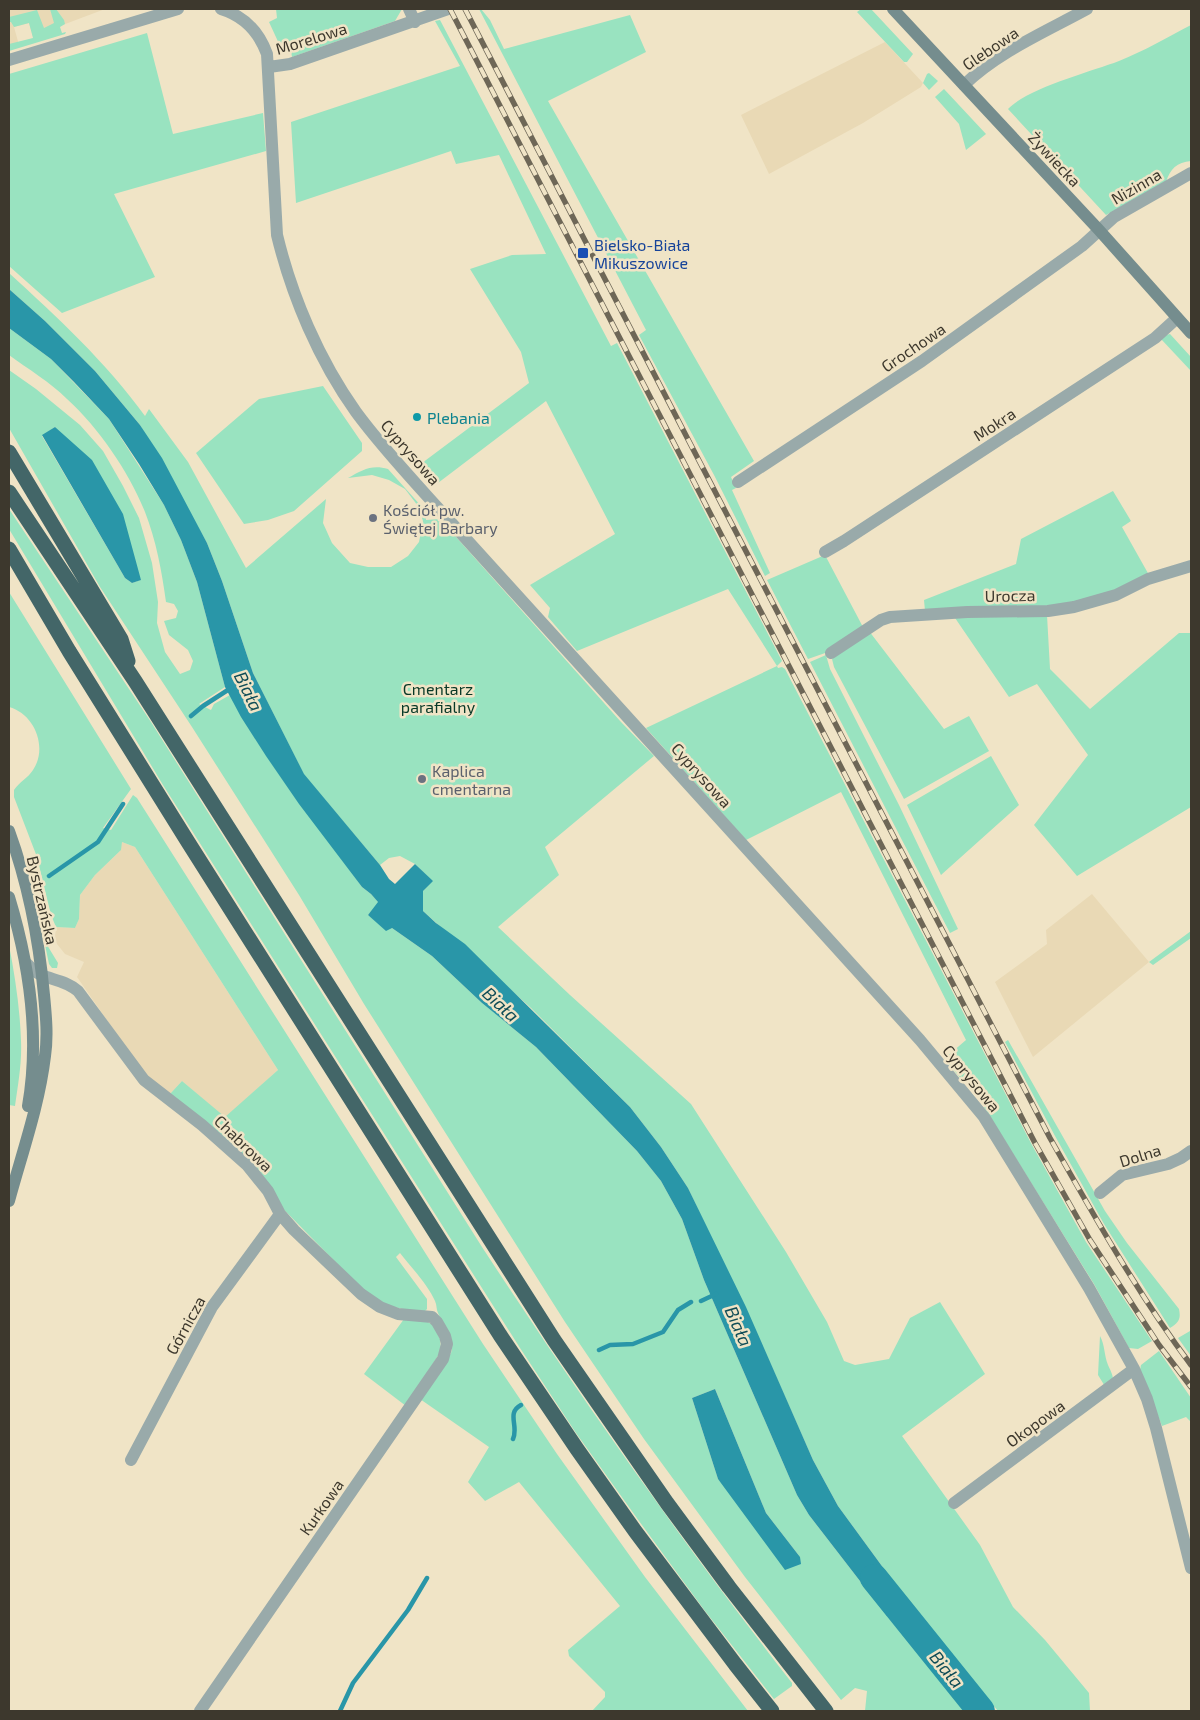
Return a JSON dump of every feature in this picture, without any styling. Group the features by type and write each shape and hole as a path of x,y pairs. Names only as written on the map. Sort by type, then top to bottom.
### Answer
{"highway":[{"path":"9,452 121,640 135,681"},
{"path":"9,492 135,681 498,1254 560,1348 690,1534 826,1711"},
{"path":"9,549 69,651 182,834 500,1335 635,1531 772,1711"}],"main road":[{"name":"Żywiecka","path":"893,9 1186,324"},
{"name":"Bystrzańska","path":"9,831 30,907 42,977 46,1018 45,1056 39,1095 14,1180"},
{"name":"Bystrzańska","path":"9,897 26,964 33,1030 33,1062 30,1093 9,1201"}],"street":[{"path":"9,60 178,9"},
{"name":"Cyprysowa","path":"222,9 238,16 250,25 258,35 267,54 277,235 283,260 294,291 329,368 356,411 381,444 920,1040 974,1103 1089,1288 1134,1369 1147,1399 1156,1428 1191,1568"},
{"path":"409,9 414,22"},
{"name":"Morelowa","path":"269,67 290,64 448,9"},
{"name":"Glebowa","path":"964,86 981,70 1003,55 1087,9"},
{"name":"Nizinna","path":"1099,230 1114,217 1191,173"},
{"name":"Grochowa","path":"738,482 922,361 1082,246 1099,230"},
{"name":"Mokra","path":"824,552 844,541 1155,338 1186,324"},
{"name":"Urocza","path":"832,653 881,620 890,617 967,612 1048,611 1074,607 1116,595 1148,579 1191,566"},
{"path":"26,964 31,970 42,977"},
{"name":"Chabrowa","path":"42,977 66,982 78,991 144,1080 202,1125 247,1165 268,1191 280,1214 312,1249 361,1294 380,1307 398,1314 432,1317"},
{"name":"Dolna","path":"1100,1193 1122,1175 1168,1164 1182,1158 1191,1151"},
{"name":"Górnicza","path":"131,1460 165,1398 202,1323 280,1214"},
{"name":"Kurkowa","path":"200,1711 443,1359 447,1344 445,1336 432,1317"},
{"name":"Okopowa","path":"954,1503 1134,1369"}],"shaded area":[{"path":"9,9 105,9 60,26 34,40 29,23 14,27 19,45 9,49"},
{"path":"885,42 923,83 921,87 863,123 769,174 741,115"},
{"path":"122,842 135,847 278,1070 225,1118 182,1081 170,1094 152,1081 140,1068 77,977 84,962 65,954 57,944 55,937 56,927 75,928 79,919 80,895 95,875 120,851"},
{"path":"1092,894 1149,962 1033,1057 995,982 1047,944 1046,930"}],"green space":[{"path":"50,9 56,9 64,20 65,24 60,27 62,33 66,32 65,34 9,51 9,44 33,38 29,23 14,27 9,22 9,17 37,10 44,28 54,23"},
{"path":"276,9 402,9 395,21 292,57 291,51 285,52 281,48 269,22 277,18"},
{"path":"479,9 490,20 504,49 630,15 646,52 548,101 754,461 731,477 736,488 732,490 770,573 765,576 714,475 639,335 646,330"},
{"path":"861,9 871,9 913,54 907,62 904,62 857,12"},
{"path":"440,20 611,346 617,343 782,661 777,666 728,589 577,651 548,617 550,608 530,585 615,534 546,401 434,486 418,466 529,383 521,352 470,269 512,255 546,254 499,155 456,164 451,151 296,203 291,122 460,66 435,21"},
{"path":"1191,25 1191,161 1175,167 1166,182 1106,215 1008,109 1017,101 1044,87 1119,61"},
{"path":"147,33 173,134 263,113 266,151 114,194 155,277 62,313 9,266 9,74"},
{"path":"929,73 938,81 929,90 923,83"},
{"path":"944,89 986,134 966,150 959,124 935,97"},
{"name":"Cmentarz parafialny","path":"9,273 63,323 114,377 145,416 149,409 188,462 246,568 326,499 323,523 332,543 350,563 368,567 391,567 408,556 419,542 423,521 418,506 405,489 389,480 372,475 348,478 363,470 377,467 388,469 422,507 426,513 426,520 440,519 621,722 654,756 545,847 559,875 498,927 691,1104 786,1252 827,1322 844,1361 855,1365 889,1359 910,1318 940,1302 985,1374 902,1436 980,1545 1013,1607 1045,1640 1089,1693 1090,1711 998,1711 906,1599 838,1506 813,1460 766,1354 688,1188 661,1147 630,1107 531,1008 423,911 423,891 432,881 415,864 400,856 389,858 380,865 304,775 253,673 207,543 140,425 95,371 45,321 9,289"},
{"path":"9,328 51,359 109,419 164,505 181,540 197,582 225,687 199,704 211,710 214,704 230,695 259,745 293,793 362,887 379,903 368,915 392,928 432,956 482,1003 536,1047 637,1151 661,1181 682,1219 704,1280 797,1495 809,1515 887,1616 967,1711 865,1711 867,1691 855,1688 841,1700 745,1577 644,1439 565,1322 364,1004 299,895 100,587 9,428 9,370 36,389 80,425 103,451 123,486 139,518 152,563 158,602 157,623 165,652 180,674 190,670 193,661 188,650 169,635 164,621 176,618 178,611 174,604 166,602 163,579 149,523 122,466 102,437 79,411 53,387 9,355","holes":["55,427 141,580 132,583 125,578 42,436","715,1389 766,1513 800,1557 718,1479 692,1398"]},
{"path":"1170,334 1191,357 1191,371 1161,339"},
{"path":"323,386 362,443 362,451 294,511 268,520 244,524 196,453 259,399"},
{"path":"1113,491 1131,521 1122,527 1149,575 1116,591 1072,605 925,611 924,600 1016,564 1021,539"},
{"path":"9,509 151,722 519,1303 671,1523 792,1683 792,1686 774,1699 705,1611 639,1521 576,1433 520,1348 163,785 9,529"},
{"path":"825,555 864,629 828,652 808,659 767,580"},
{"path":"9,592 131,789 103,828 111,830 133,795 137,798 483,1344 557,1454 645,1577 748,1711 592,1711 605,1697 605,1692 569,1656 568,1650 620,1606 519,1482 485,1501 468,1482 489,1447 420,1399 451,1353 452,1347 449,1332 438,1313 436,1302 428,1289 400,1253 396,1257 427,1299 427,1309 425,1311 393,1307 365,1292 170,1094 182,1081 225,1117 278,1070 135,847 122,842 121,850 95,875 80,895 79,919 75,928 56,927 51,915 37,857 14,797 14,790 33,770 39,752 39,742 32,724 26,717 9,707"},
{"path":"953,615 1047,615 1050,669 1090,709 1179,633 1191,633 1191,807 1077,876 1034,825 1088,755 1037,684 1009,697"},
{"path":"869,631 944,729 969,716 989,751 904,799 834,667 832,659"},
{"path":"826,655 830,669 899,805 958,929 950,933 810,662"},
{"path":"777,666 778,668 782,667 785,669 1032,1145 1086,1242 1152,1341 1138,1349 1129,1348 1094,1284 984,1107 992,1101 975,1078 963,1081 944,1059 966,1040 841,792 746,840 646,728"},
{"path":"991,756 1019,805 941,875 907,805"},
{"path":"1191,931 1191,938 1153,965 1149,962"},
{"path":"44,940 58,963 57,968 52,968 49,964"},
{"path":"9,945 20,1017 21,1041 15,1106 9,1105"},
{"path":"1008,1040 1105,1211 1127,1243 1179,1309 1179,1320 1170,1328 1104,1224 1005,1042"},
{"path":"404,1319 428,1322 434,1326 440,1339 441,1351 406,1406 364,1374"},
{"path":"1191,1331 1191,1356 1178,1338"},
{"path":"1100,1336 1113,1378 1106,1388 1098,1375"},
{"path":"1159,1351 1191,1398 1191,1422 1186,1417 1162,1426 1140,1370 1141,1365"}],"water":[{"path":"9,289 45,321 95,371 140,425 162,458 207,543 253,673 304,774 395,884 415,864 433,881 423,891 423,911 465,944 630,1107 661,1147 688,1188 746,1307 813,1460 838,1506 906,1599 887,1616 809,1515 797,1495 704,1280 682,1219 661,1181 637,1151 536,1047 482,1003 432,956 392,928 386,931 368,915 378,902 362,887 299,804 241,717 225,687 197,582 181,540 164,505 109,419 51,359 9,328"},
{"path":"55,427 92,460 123,514 141,580 132,583 125,578 42,435"},
{"path":"715,1389 766,1513 800,1557 801,1564 785,1570 718,1479 692,1398"}],"waterway":[{"path":"191,716 231,688"},
{"path":"49,876 98,842 123,804"},
{"path":"701,1301 716,1294"},
{"path":"599,1350 610,1345 633,1344 663,1332 678,1310 691,1302"},
{"path":"513,1439 515,1429 513,1416 514,1412 521,1405"},
{"path":"340,1711 353,1683 408,1610 427,1578"},
{"name":"Biała","path":"874,1578 981,1711"}],"railway":[{"path":"450,9 1035,1143 1090,1240 1159,1345 1191,1387"},
{"path":"465,9 1050,1138 1135,1283 1191,1365"}],"place":[{"name":"Bielsko-Biała Mikuszowice","path":"583,253"},
{"name":"Plebania","path":"417,417"},
{"name":"Kościół pw. Świętej Barbary","path":"373,518"},
{"name":"Kaplica cmentarna","path":"422,779"}]}
